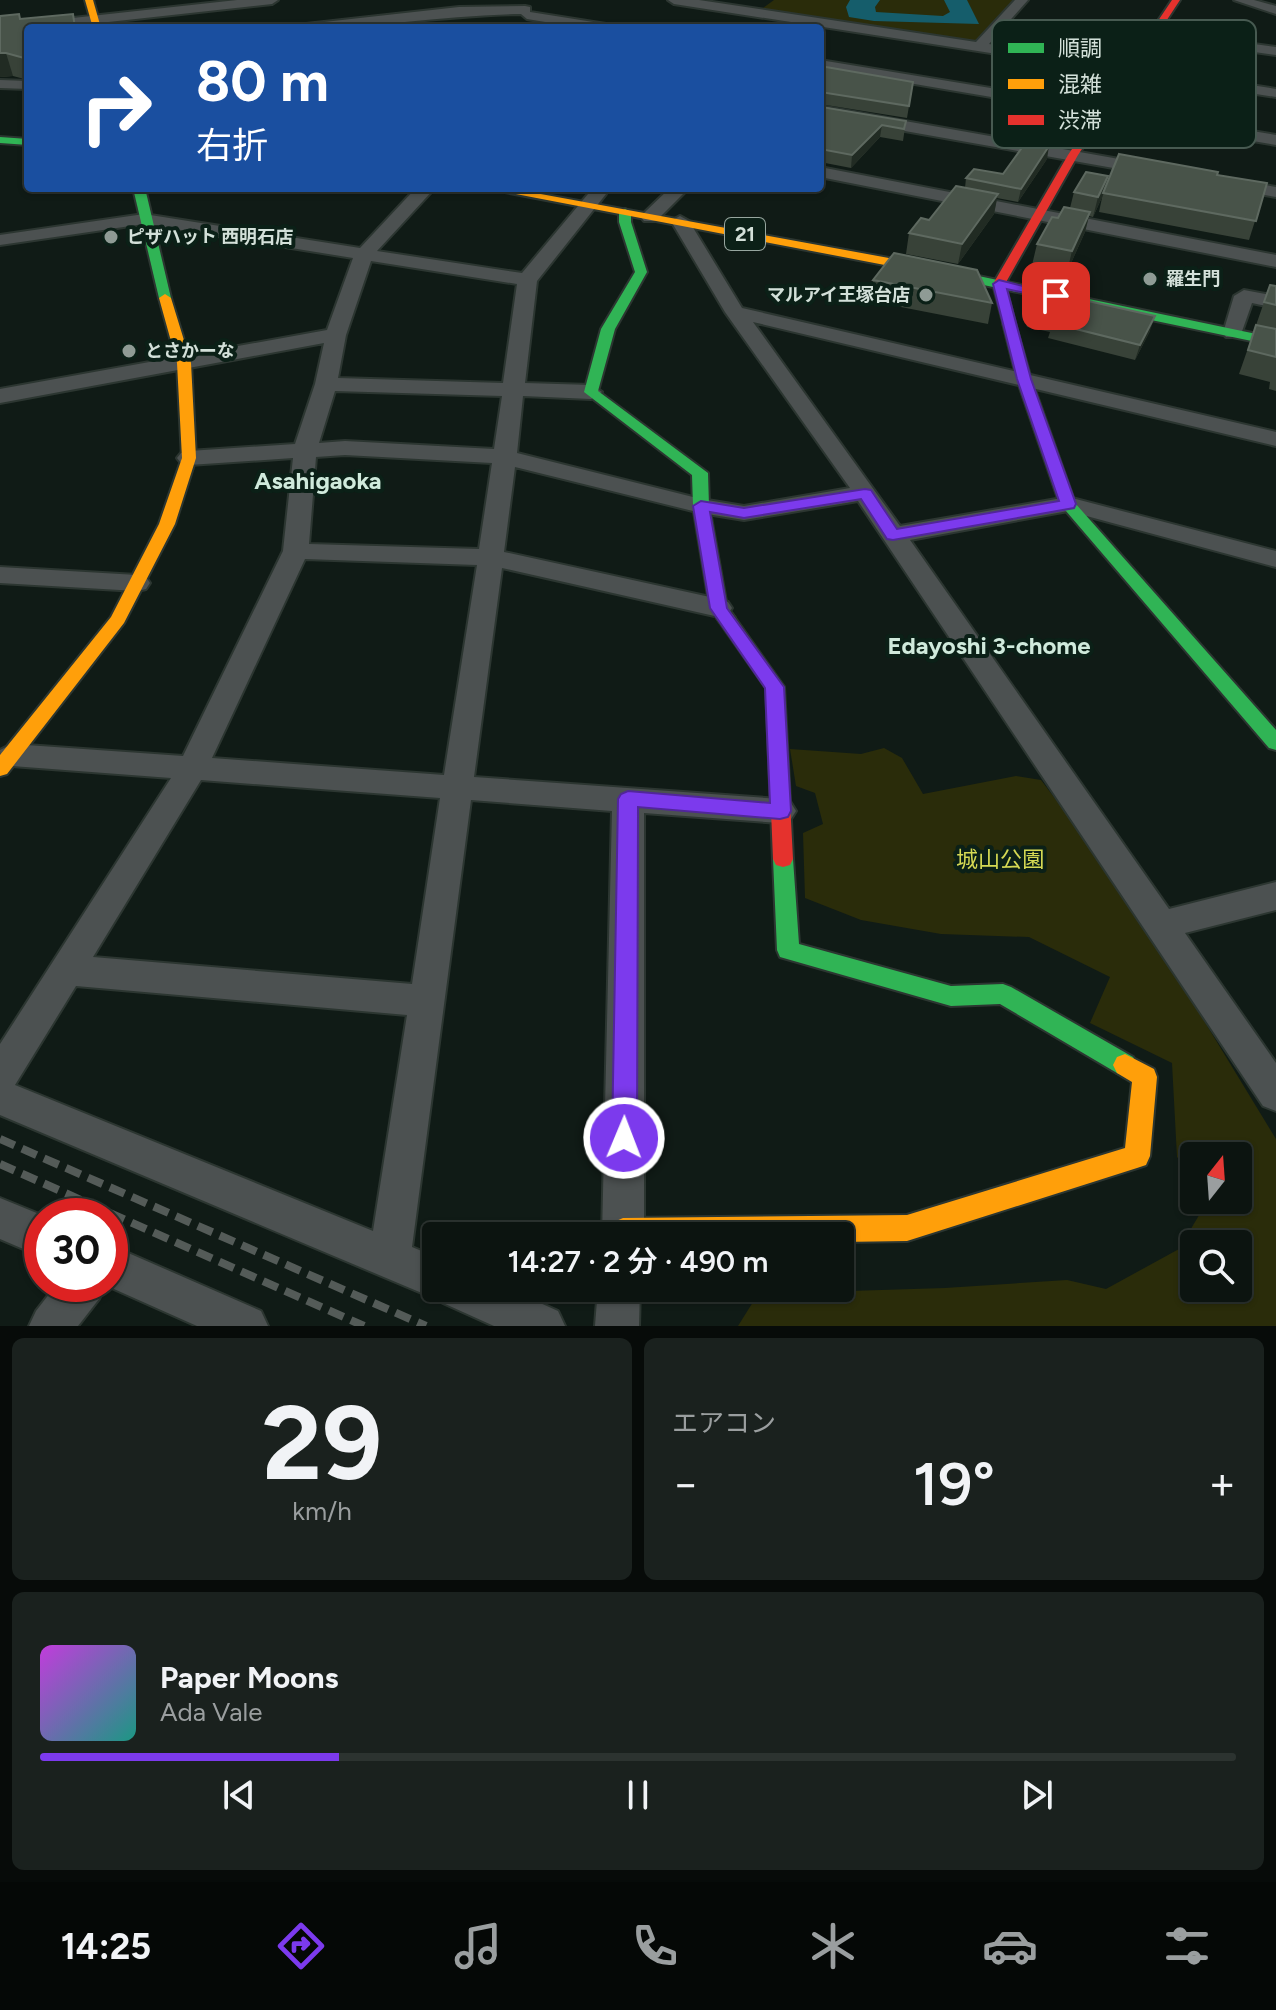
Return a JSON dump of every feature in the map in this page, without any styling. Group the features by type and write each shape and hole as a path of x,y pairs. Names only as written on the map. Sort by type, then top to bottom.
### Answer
{"street":[{"path":"89,0 96,24 272,0"},
{"path":"384,0 390,23 459,12 529,8 591,24"},
{"path":"674,0 992,49"},
{"path":"749,12 767,0"},
{"path":"1004,20 1022,0"},
{"path":"1162,20 1176,0"},
{"path":"1240,0 1276,10"},
{"path":"0,30 24,28"},
{"path":"827,56 858,29"},
{"path":"979,47 992,33"},
{"path":"1269,50 1276,37"},
{"path":"827,56 992,89"},
{"path":"0,84 24,85"},
{"path":"1256,90 1276,93"},
{"path":"824,112 992,141"},
{"path":"1256,138 1276,140"},
{"path":"0,140 24,142"},
{"path":"1033,148 1073,155 1122,158 1166,172"},
{"path":"1078,148 999,284 1024,379 1068,504 1276,743"},
{"path":"824,173 1276,261"},
{"path":"1213,181 1276,192"},
{"path":"6,762 118,619 167,524 189,458 184,363 144,219 140,192"},
{"path":"0,1077 192,769 296,551 305,450 326,384 336,335 364,254 422,192"},
{"name":"21","path":"540,192 591,196 625,212 999,284 1276,342"},
{"path":"650,217 676,192"},
{"path":"390,1257 455,787 505,457 527,280 591,196"},
{"path":"591,392 598,354 612,314 641,272 625,222 625,212"},
{"path":"0,240 144,219 527,280"},
{"path":"680,221 735,312 865,493 1276,1094"},
{"path":"1233,333 1244,296 1276,302"},
{"path":"735,312 1276,439"},
{"path":"0,396 336,335"},
{"path":"326,384 591,392 700,473 701,506 719,608 775,687 788,950 951,996 1003,994 1145,1077 1137,1156 907,1228 854,1229"},
{"path":"189,458 345,448 505,457 701,506 744,513 865,493"},
{"path":"893,535 1068,504 1276,559"},
{"path":"296,551 490,557 719,608"},
{"path":"0,575 137,583"},
{"path":"6,762 192,769 780,811"},
{"path":"623,1222 628,799"},
{"path":"1159,926 1276,896"},
{"path":"68,970 426,1001"},
{"path":"0,1097 422,1272"},
{"path":"0,1218 24,1228"},
{"path":"128,1274 246,1326"},
{"path":"51,1326 70,1302"},
{"path":"489,1302 543,1326"},
{"path":"617,1326 618,1302"}],"green space":[{"path":"774,0 1018,0 999,20 992,20 992,28 978,43 764,12 763,8"},
{"name":"城山公園","path":"884,748 902,758 923,794 1016,776 1041,780 1125,891 1276,1139 1276,1326 738,1326 753,1302 854,1302 854,1291 1067,1280 1106,1289 1180,1247 1180,1302 1252,1302 1252,1230 1190,1230 1200,1214 1252,1214 1252,1142 1180,1142 1180,1160 1177,1157 1172,1063 1090,1023 1110,977 1029,937 941,934 861,920 805,898 803,833 823,824 815,793 796,786 790,749 861,754"}],"water":[{"path":"850,0 880,0 875,7 876,12 943,16 950,12 944,0 967,0 979,24 874,21 849,17 846,7"}],"building":[{"path":"19,14 20,19 73,14 74,24 24,24 24,58 0,53 0,16"},
{"path":"824,69 913,82 909,106 824,93"},
{"path":"824,107 906,121 904,129 882,125 852,155 824,150"},
{"path":"1022,148 1048,148 1021,189 966,178 974,169 1003,174"},
{"path":"1119,154 1267,183 1256,221 1103,193"},
{"path":"1086,172 1108,176 1098,197 1074,192"},
{"path":"956,186 998,194 962,244 909,233 921,218 929,220"},
{"path":"1064,207 1090,212 1072,251 1037,244 1052,217 1058,218"},
{"path":"894,253 977,270 992,303 873,280"},
{"path":"1270,285 1276,286 1276,305 1264,302"},
{"path":"1030,288 1155,316 1140,345 1052,323 1055,318 1031,312 1026,296"},
{"path":"1256,325 1276,329 1276,357 1248,350"}],"railway":[{"path":"0,1139 426,1326"},
{"path":"0,1164 364,1326"}],"traffic: fast":[{"path":"0,140 24,142"},
{"path":"140,192 165,298"},
{"path":"625,212 625,222 641,272 608,329 591,392 700,473 701,506 719,608 726,618"},
{"path":"916,267 1276,342"},
{"path":"1009,323 1024,379 1068,504 1276,743"},
{"path":"783,859 788,950 951,996 1003,994 1125,1065"}],"traffic: slow":[{"path":"89,0 96,24"},
{"path":"512,192 916,267"},
{"path":"0,769 118,619 167,524 189,458 184,363 165,298"},
{"path":"854,1229 907,1228 1137,1156 1145,1077 1125,1065"}],"traffic: jam":[{"path":"1163,20 1176,0"},
{"path":"1009,323 999,284 1078,148"},
{"path":"726,618 775,687 783,859"}],"place":[{"name":"ピザハット 西明石店","path":"111,237"},
{"name":"羅生門","path":"1150,279"},
{"name":"マルアイ王塚台店","path":"926,295"},
{"name":"とさかーな","path":"129,351"}],"district":[{"name":"Asahigaoka","path":"318,480"},
{"name":"Edayoshi 3-chome","path":"989,645"}],"route":[{"path":"624,1138 628,799 780,811 775,687 719,608 701,506 744,513 865,493 893,535 1068,504 1024,379 999,284 1056,296"}]}
